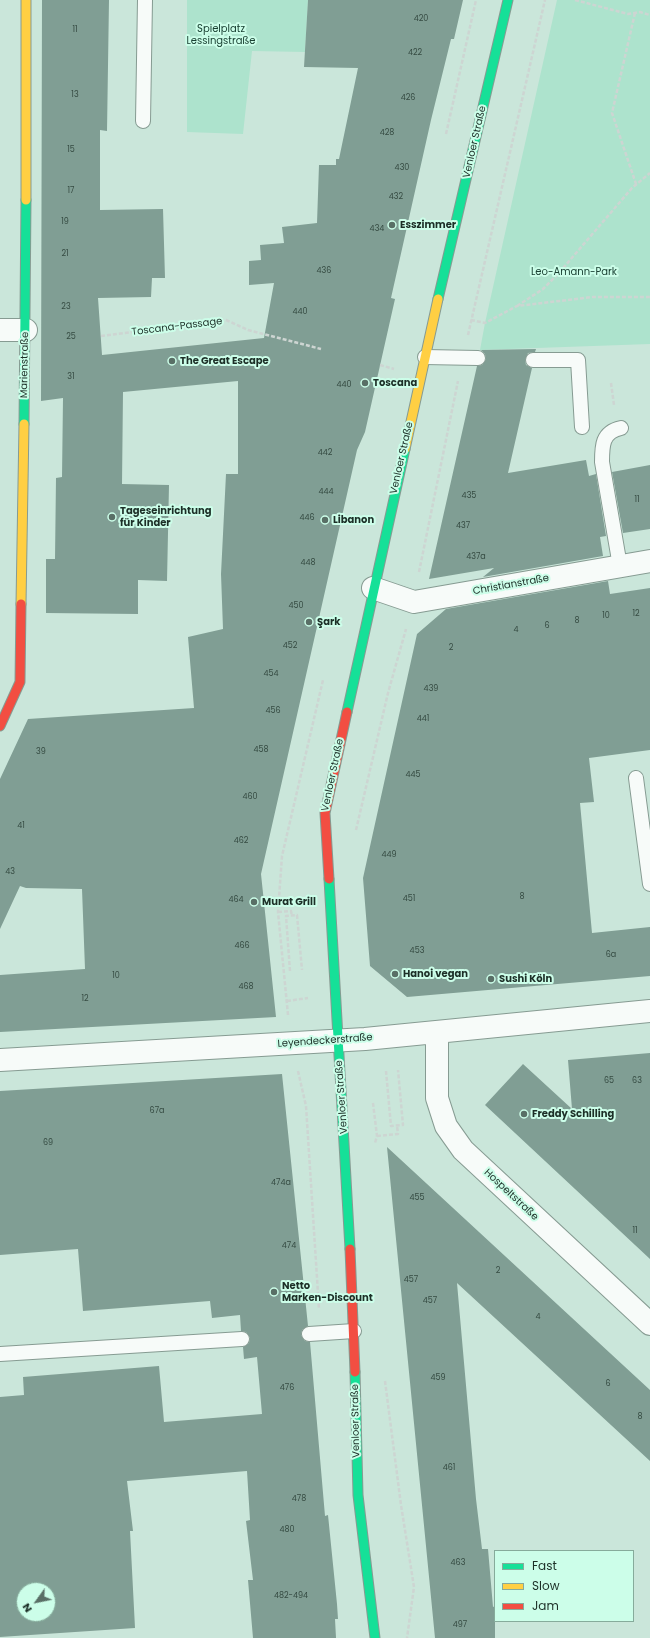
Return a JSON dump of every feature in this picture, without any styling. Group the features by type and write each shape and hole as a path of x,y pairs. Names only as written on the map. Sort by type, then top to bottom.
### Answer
{"main road":[{"name":"Marienstraße","path":"0,726 20,682 26,330 26,0"},
{"name":"Venloer Straße","path":"375,1638 358,1495 354,1331 344,1128 325,813 373,588 508,0"}],"street":[{"path":"0,330 26,330"},
{"name":"Christianstraße","path":"373,588 414,602 650,561"},
{"name":"Leyendeckerstraße","path":"0,1060 338,1040 650,1011"},
{"name":"Hospeltstraße","path":"437,1032 437,1098 446,1126 463,1150 650,1324"}],"lane":[{"path":"143,121 145,0"},
{"path":"425,357 478,358"},
{"path":"534,360 578,360 582,427"},
{"path":"620,566 602,455 605,437 616,429 621,428"},
{"path":"636,778 650,884"},
{"path":"309,1334 354,1331"},
{"path":"0,1354 242,1339"}],"path":[{"path":"354,835 388,693 414,602 442,451 545,0"},
{"path":"575,0 628,14 649,13"},
{"path":"635,13 612,113 636,184"},
{"path":"471,320 485,323 517,306 543,289 558,274 636,184 650,173"},
{"path":"517,306 593,297 650,297"},
{"name":"Toscana-Passage","path":"101,336 226,320 248,330 321,349"},
{"path":"380,365 394,369"},
{"path":"611,383 615,410"},
{"path":"278,912 291,911 292,916"},
{"path":"290,971 286,916 297,915 302,970"},
{"path":"386,1071 391,1126 397,1126 403,1125 398,1070"},
{"path":"372,1099 376,1136 374,1144"},
{"path":"376,1136 398,1134 397,1126"},
{"path":"385,1378 401,1505 414,1587 407,1638"}],"green space":[{"name":"Spielplatz Lessingstraße","path":"187,0 308,0 305,52 252,51 243,134 187,132"},
{"name":"Leo-Amann-Park","path":"557,0 650,0 650,344 480,350 485,323"}],"building":[{"path":"42,0 109,0 107,131 100,130 100,210 163,209 165,278 152,278 151,297 98,298 102,355 264,338 274,283 249,285 249,261 261,260 260,245 284,243 282,227 317,223 319,165 336,165 336,159 339,159 358,68 304,67 308,0 463,0 454,39 451,39 431,120 391,298 395,299 365,432 357,450 261,874 276,1017 0,1032 0,975 85,969 82,889 26,888 20,886 0,929 0,779 28,719 194,708 188,637 223,629 221,574 226,474 238,474 238,381 123,392 122,484 169,485 167,581 138,580 138,614 46,613 46,559 55,559 56,478 62,477 63,398 41,401"},
{"path":"536,349 535,352 528,353 525,360 526,365 532,368 508,473 586,460 589,476 596,474 606,536 600,537 603,556 483,577 494,568 429,579 477,366 482,365 486,359 485,354 481,350"},
{"path":"650,465 650,529 623,533 612,472"},
{"path":"608,581 610,594 650,588 650,750 589,758 594,802 580,803 592,933 650,927 650,976 407,997 370,966 363,878 417,634 446,609"},
{"path":"650,1053 650,1259 485,1105 523,1064 572,1109 568,1060"},
{"path":"282,1074 308,1326 302,1330 301,1335 305,1341 310,1342 325,1516 328,1515 337,1604 338,1619 335,1619 336,1638 253,1638 248,1580 253,1580 246,1521 250,1520 247,1471 127,1481 133,1531 130,1531 135,1628 0,1637 0,1397 24,1395 23,1377 159,1366 164,1422 262,1414 257,1357 244,1359 243,1347 249,1343 250,1338 246,1332 241,1331 240,1315 212,1318 210,1301 83,1311 78,1249 0,1255 0,1091"},
{"path":"387,1147 650,1390 650,1461 457,1283 476,1499 482,1549 488,1549 494,1606 495,1638 435,1638"}],"traffic: fast":[{"path":"438,299 508,0"},
{"path":"24,424 26,200"},
{"path":"347,712 405,449"},
{"path":"329,879 350,1249"},
{"path":"355,1372 358,1495 375,1638"}],"traffic: slow":[{"path":"26,0 26,200"},
{"path":"405,449 438,299"},
{"path":"21,604 24,424"}],"traffic: jam":[{"path":"0,726 20,682 21,604"},
{"path":"329,879 325,813 347,712"},
{"path":"350,1249 355,1372"}],"place":[{"name":"Esszimmer","path":"392,225"},
{"name":"The Great Escape","path":"172,361"},
{"name":"Toscana","path":"365,383"},
{"name":"Tageseinrichtung für Kinder","path":"112,517"},
{"name":"Libanon","path":"325,520"},
{"name":"Şark","path":"309,622"},
{"name":"Murat Grill","path":"254,902"},
{"name":"Hanoi vegan","path":"395,974"},
{"name":"Sushi Köln","path":"491,979"},
{"name":"Freddy Schilling","path":"524,1114"},
{"name":"Netto Marken-Discount","path":"274,1292"}]}
